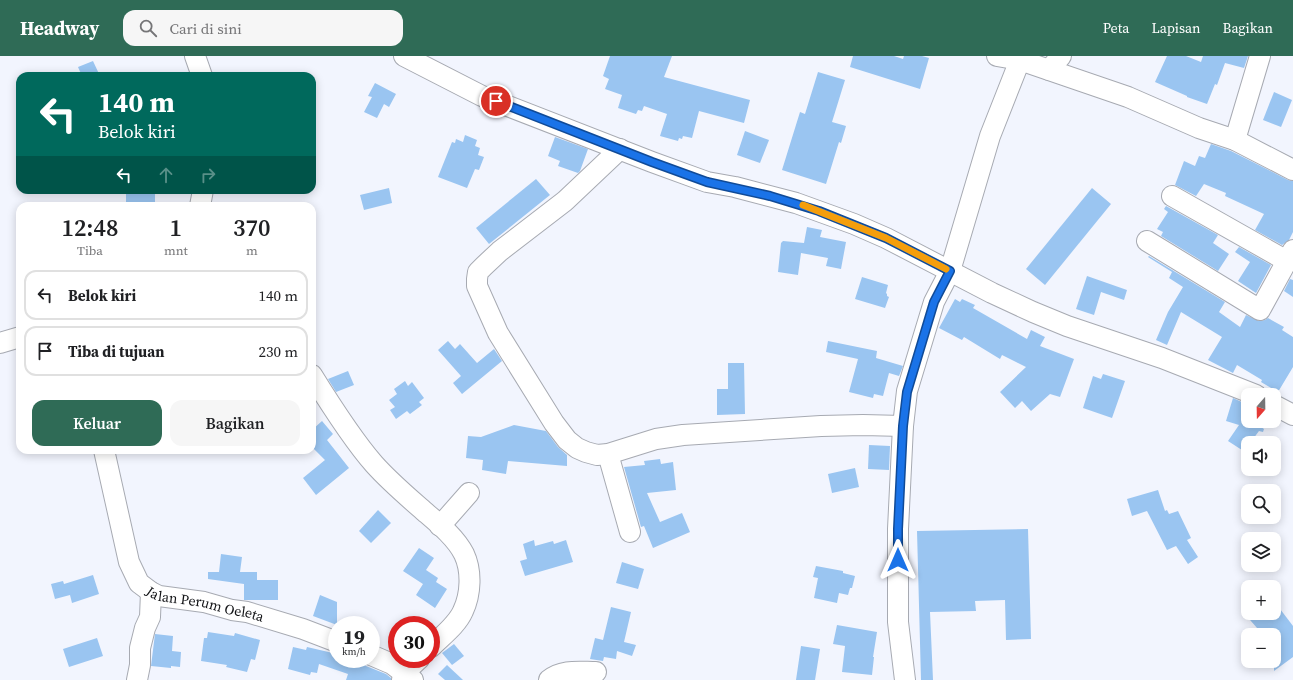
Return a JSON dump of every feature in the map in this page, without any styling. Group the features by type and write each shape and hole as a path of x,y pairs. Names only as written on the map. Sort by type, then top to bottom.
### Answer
{"street":[{"path":"195,56 201,72"},
{"path":"404,56 482,96 652,162 707,182 770,196 819,211 886,238 992,293 1054,320 1162,358 1241,389"},
{"path":"997,56 1055,63 1199,128 1235,140 1293,170"},
{"path":"1235,140 1260,56"},
{"path":"905,680 898,622 898,529 903,426 907,392 934,302 950,271 990,136 1020,58"},
{"path":"620,149 565,201 500,251 478,272 477,286 498,333 567,440 577,448 597,455 608,454 656,439 683,434 821,426 903,426"},
{"path":"1147,241 1260,310 1290,256 1172,196"},
{"path":"0,343 16,338"},
{"path":"316,381 352,435 374,464 394,485 440,526 458,545 464,554 468,567 468,595 463,611 452,626 440,638"},
{"path":"1281,409 1293,415"},
{"name":"Jalan Perum Oeleta","path":"105,454 130,562 139,584 159,596 204,602 232,610 247,612 303,628 328,638"},
{"path":"608,454 630,532"},
{"path":"440,526 469,493"},
{"path":"137,680 140,665 140,648 145,628 150,618 151,592"},
{"path":"380,659 392,664 406,678 413,668"},
{"path":"549,680 555,674 568,672 596,672"}],"building":[{"path":"610,56 672,56 664,77 750,100 744,123 699,111 692,138 683,136 682,139 679,138 678,141 660,136 667,114 644,106 642,111 638,110 636,114 618,108 622,95 605,89 609,79 603,76"},
{"path":"853,56 894,56 903,59 904,56 922,56 929,58 920,89 850,67"},
{"path":"1167,56 1186,56 1201,62 1203,56 1248,56 1244,68 1225,63 1217,85 1215,84 1207,104 1187,97 1155,82"},
{"path":"93,61 98,72 80,72 78,67"},
{"path":"818,72 845,80 832,122 846,126 841,143 839,142 826,184 782,170 800,112 805,114"},
{"path":"375,83 396,94 389,107 384,104 377,118 364,112 372,97 368,96"},
{"path":"1274,92 1292,100 1281,127 1263,120"},
{"path":"745,131 769,140 760,163 737,155"},
{"path":"465,135 477,140 475,146 480,148 478,155 484,157 479,170 475,169 467,188 438,177 452,142 455,143 456,139 463,142"},
{"path":"555,137 588,149 578,173 558,166 560,161 548,156"},
{"path":"1211,144 1231,151 1288,180 1293,181 1293,232 1289,240 1282,245 1255,230 1264,214 1225,196 1226,193 1204,184 1196,196 1175,185 1184,161 1195,166 1199,156 1205,158"},
{"path":"536,179 550,195 489,244 476,228"},
{"path":"389,188 392,203 364,210 360,195"},
{"path":"1092,188 1111,204 1045,285 1026,269"},
{"path":"126,194 155,194 155,202 126,202"},
{"path":"1166,206 1218,235 1213,243 1229,254 1218,271 1161,236 1163,232 1157,229 1168,212 1164,209"},
{"path":"807,227 822,230 820,237 846,242 841,269 826,266 828,258 801,253 798,275 778,272 781,243 783,241 804,243"},
{"path":"1239,247 1271,265 1256,293 1238,281 1250,262 1235,252"},
{"path":"1149,256 1225,302 1219,312 1240,327 1246,315 1259,321 1268,318 1284,327 1282,330 1293,337 1293,367 1280,388 1271,388 1261,382 1262,380 1237,365 1233,373 1208,360 1222,337 1181,312 1167,345 1156,340 1168,312 1183,287 1169,278 1172,272 1148,257"},
{"path":"1087,276 1127,290 1124,300 1101,292 1094,315 1076,309"},
{"path":"862,277 888,285 886,293 889,297 885,308 855,299"},
{"path":"1290,279 1293,280 1293,297 1284,291"},
{"path":"955,299 960,302 962,299 975,305 973,308 1027,339 1031,330 1045,337 1040,346 1074,359 1060,397 1050,394 1031,411 1022,401 1015,408 1000,392 1026,367 1002,355 1000,359 964,337 962,340 939,328"},
{"path":"448,341 455,349 460,344 477,363 494,349 502,361 462,394 453,383 461,376 438,350"},
{"path":"828,341 877,351 876,358 903,366 899,376 889,373 883,396 874,394 873,398 849,392 858,359 826,352"},
{"path":"728,363 744,363 745,414 717,415 717,389 728,389"},
{"path":"348,371 354,385 336,392 328,379"},
{"path":"1103,374 1125,381 1112,418 1083,408 1093,376 1101,379"},
{"path":"405,381 408,386 412,382 424,398 419,402 422,405 410,414 407,411 396,419 390,410 395,407 389,400 397,394 394,389"},
{"path":"1233,398 1241,402 1241,428 1264,429 1263,432 1259,431 1255,436 1241,436 1241,449 1228,441 1239,425 1226,421"},
{"path":"322,421 333,434 327,440 349,468 316,495 303,478 325,460 316,451 316,426"},
{"path":"514,425 546,431 558,447 567,455 567,466 508,461 506,474 482,470 483,460 466,458 468,436 481,437"},
{"path":"869,445 890,446 889,470 868,469"},
{"path":"660,459 661,464 673,462 676,490 647,493 660,522 682,513 690,532 653,548 644,526 641,527 624,467 645,465 644,461"},
{"path":"855,468 859,487 832,493 828,474"},
{"path":"1158,490 1165,511 1167,510 1169,514 1178,511 1191,538 1187,540 1198,557 1188,564 1176,546 1167,550 1147,511 1132,516 1127,499"},
{"path":"378,510 391,523 371,543 359,531"},
{"path":"1028,529 1031,639 1006,640 1005,600 975,601 976,611 930,612 933,680 921,680 917,531"},
{"path":"534,540 535,546 553,541 554,544 566,540 573,562 525,576 520,561 527,559 523,544"},
{"path":"419,548 434,558 426,570 438,578 436,582 447,589 435,608 416,595 423,584 403,571"},
{"path":"221,554 242,557 240,572 257,572 257,580 278,580 278,600 244,600 244,584 208,579 208,572 219,572"},
{"path":"622,562 644,569 638,589 616,583"},
{"path":"816,566 843,571 843,573 855,576 852,588 850,588 848,595 839,593 837,603 814,598 818,578 813,577"},
{"path":"93,575 99,594 72,603 70,595 55,599 51,584 63,581 64,584"},
{"path":"320,595 337,602 337,616 328,616 328,622 313,616"},
{"path":"611,607 631,612 624,642 636,645 632,656 617,651 616,659 604,657 603,661 590,659 595,638 603,640"},
{"path":"1281,610 1293,626 1293,657 1281,666 1281,628 1257,628 1250,620 1281,620"},
{"path":"837,625 877,632 872,675 842,672 845,646 833,644"},
{"path":"208,632 234,636 235,633 260,640 255,660 251,659 247,672 226,667 227,665 201,661 204,638 207,638"},
{"path":"155,634 173,636 172,651 181,652 180,667 171,666 171,668 151,666"},
{"path":"97,638 103,656 69,667 63,649"},
{"path":"454,644 464,656 452,665 442,653"},
{"path":"801,646 820,649 815,680 796,680"},
{"path":"293,647 306,650 307,647 328,652 328,667 319,664 317,673 311,672 310,675 288,669"},
{"path":"447,665 463,680 445,680 438,674"},
{"path":"331,668 371,668 386,674 391,678 391,680 346,680 348,674"}],"slow traffic":[{"path":"803,205 886,238 946,269"}],"route":[{"path":"496,101 707,182 735,187 796,203 854,224 886,238 950,271 934,302 907,392 903,426 898,560"}]}
